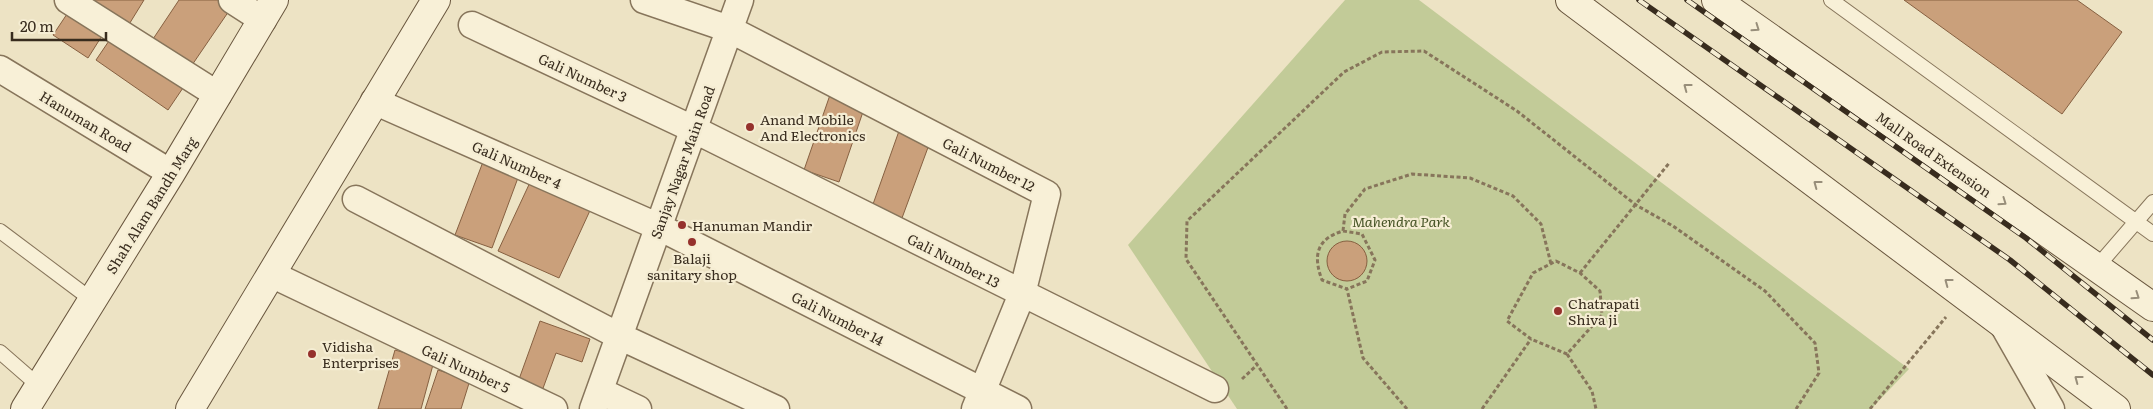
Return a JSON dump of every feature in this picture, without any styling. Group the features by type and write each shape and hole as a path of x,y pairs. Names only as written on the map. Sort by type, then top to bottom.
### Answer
{"main road":[{"path":"190,409 436,0"},
{"path":"1570,0 2116,409"},
{"name":"Mall Road Extension","path":"1716,0 2153,307"},
{"name":"Shah Alam Bandh Marg","path":"32,398 269,10"}],"street":[{"path":"68,0 218,95"},
{"path":"232,0 269,10"},
{"path":"644,0 729,29"},
{"name":"Sanjay Nagar Main Road","path":"596,400 740,0"},
{"name":"Gali Number 3","path":"472,25 694,129"},
{"name":"Gali Number 12","path":"729,29 1047,194 1022,294 978,400"},
{"name":"Hanuman Road","path":"0,69 171,173"},
{"name":"Gali Number 4","path":"374,101 659,227"},
{"name":"Gali Number 13","path":"694,129 1215,389"},
{"path":"356,199 619,336 776,409"},
{"name":"Gali Number 14","path":"659,227 978,400 1018,409"},
{"name":"Gali Number 5","path":"271,274 554,409"},
{"path":"2002,323 2051,409"},
{"path":"596,400 638,409"}],"lane":[{"path":"1831,0 2153,234"},
{"path":"2096,268 2137,223 2153,202"},
{"path":"0,230 92,300"},
{"path":"0,352 32,398"}],"path":[{"path":"1286,409 1186,259 1188,221 1344,72 1382,52 1424,51 1517,111 1636,204 1673,226 1765,291 1814,343 1819,373 1796,409"},
{"path":"1580,273 1670,162"},
{"path":"1344,232 1345,214 1365,189 1412,174 1470,178 1513,196 1541,224 1550,264"},
{"path":"1344,232 1362,234 1375,260 1367,281 1347,289 1322,280 1316,264 1320,246 1331,235 1344,232"},
{"path":"1567,354 1602,315 1600,291 1580,273 1556,261 1533,273 1507,321 1531,339 1567,354 1592,392 1596,409"},
{"path":"1347,289 1363,358 1406,409"},
{"path":"1870,409 1964,294"},
{"path":"1482,409 1531,339"}],"green space":[{"name":"Mahendra Park","path":"1345,0 1419,0 1909,369 1871,409 1237,409 1128,245"}],"building":[{"path":"87,0 144,0 128,26"},
{"path":"179,0 220,0 231,8 190,68 151,42"},
{"path":"1904,0 2077,0 2122,32 2062,114"},
{"path":"71,8 105,31 88,58 53,35"},
{"path":"115,32 187,82 168,110 96,60"},
{"path":"831,92 866,103 839,182 804,170"},
{"path":"899,131 930,142 902,218 872,207"},
{"path":"486,154 522,167 492,248 455,235"},
{"path":"533,176 593,204 559,278 498,251"},
{"path":"1351,241 1358,244 1364,250 1367,261 1366,269 1358,278 1351,281 1343,281 1336,278 1328,269 1327,257 1330,250 1339,242"},
{"path":"540,321 590,339 582,362 556,353 542,391 518,382"},
{"path":"395,350 434,361 421,409 378,409"},
{"path":"438,370 470,380 461,409 425,409"}],"railway":[{"path":"1639,0 2010,260 2153,375"},
{"path":"1687,0 2026,238 2153,340"}],"place":[{"name":"Anand Mobile And Electronics","path":"750,127"},
{"name":"Hanuman Mandir","path":"682,225"},
{"name":"Balaji sanitary shop","path":"692,242"},
{"name":"Chatrapati Shiva ji","path":"1558,311"},
{"name":"Vidisha Enterprises","path":"312,354"}]}
